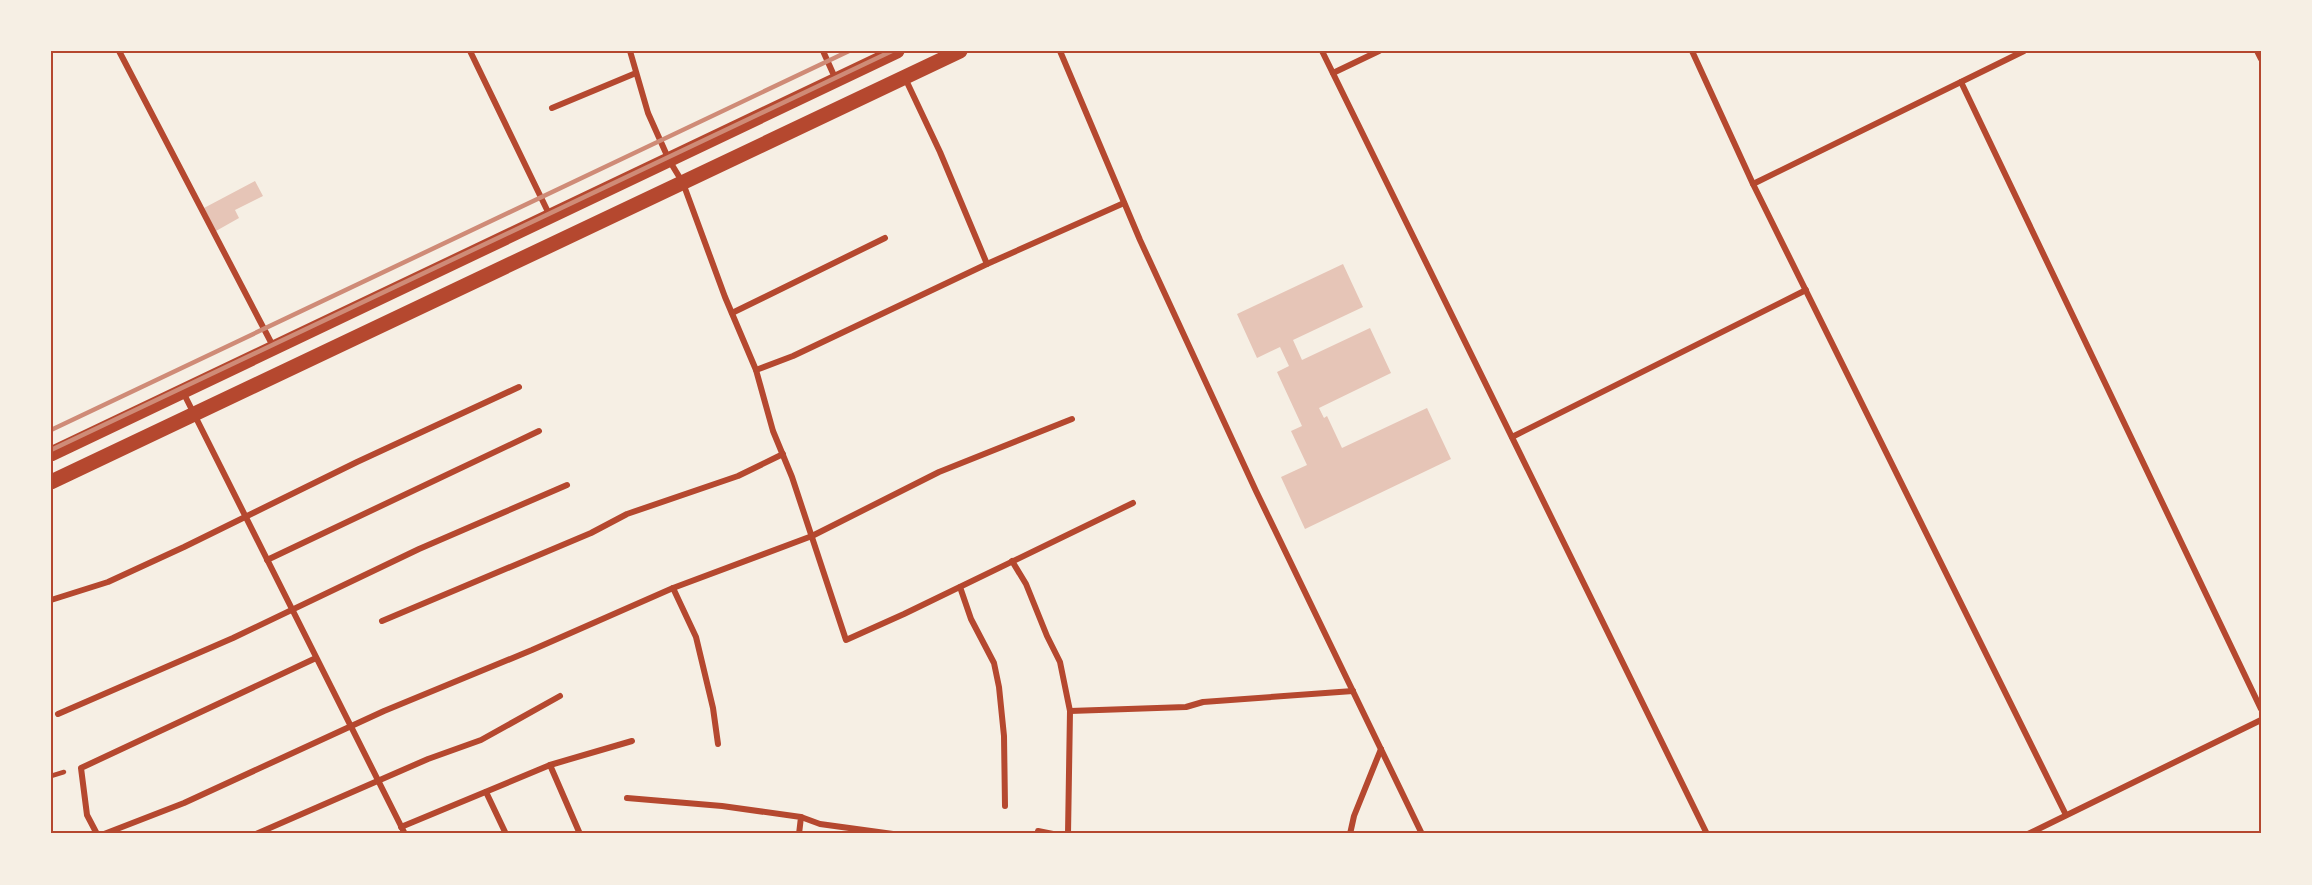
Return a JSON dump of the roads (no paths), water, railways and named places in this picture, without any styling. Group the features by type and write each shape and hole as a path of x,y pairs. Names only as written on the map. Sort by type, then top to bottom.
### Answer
{"main road":[{"path":"51,454 897,51"},
{"path":"51,482 960,51"}],"street":[{"path":"119,51 274,348"},
{"path":"470,51 551,217"},
{"path":"630,51 648,113 669,160 683,183 756,370 773,431 812,536 846,640 1133,503"},
{"path":"823,51 836,80"},
{"path":"1060,51 1124,203 1256,490 1422,834"},
{"path":"1322,51 1707,834"},
{"path":"1333,73 1379,51"},
{"path":"1692,51 1753,184 2066,815"},
{"path":"1753,184 2024,51"},
{"path":"2257,51 2261,59"},
{"path":"552,108 636,73"},
{"path":"905,77 940,152 987,264"},
{"path":"1961,82 2261,709"},
{"path":"756,370 793,356 987,264 1124,203"},
{"path":"732,312 885,238"},
{"path":"1512,437 1806,290"},
{"path":"51,600 108,582 519,387"},
{"path":"182,392 405,834"},
{"path":"104,834 184,803 384,711 532,650 673,588 812,536 939,472 1072,419"},
{"path":"267,560 539,431"},
{"path":"382,621 591,533 627,514 738,476 783,454"},
{"path":"58,714 233,639 419,549 567,485"},
{"path":"1012,561 1026,584 1060,662 1070,711 1068,834"},
{"path":"960,587 971,619 994,663 999,687 1004,736 1005,806"},
{"path":"673,588 696,637 713,708 718,744"},
{"path":"97,834 87,815 81,768 316,658"},
{"path":"1070,711 1186,707 1203,702 1353,691"},
{"path":"256,834 428,759 481,740 560,696"},
{"path":"2028,834 2261,720"},
{"path":"401,827 550,765 632,741"},
{"path":"1350,834 1354,816 1381,749"},
{"path":"550,765 579,834"},
{"path":"486,792 506,834"},
{"path":"627,798 801,817 820,824 893,834"},
{"path":"799,834 801,817"},
{"path":"1038,831 1053,834"}],"lane":[{"path":"51,776 64,772"}],"railway":[{"path":"51,430 849,51"},
{"path":"51,450 892,51"}]}
